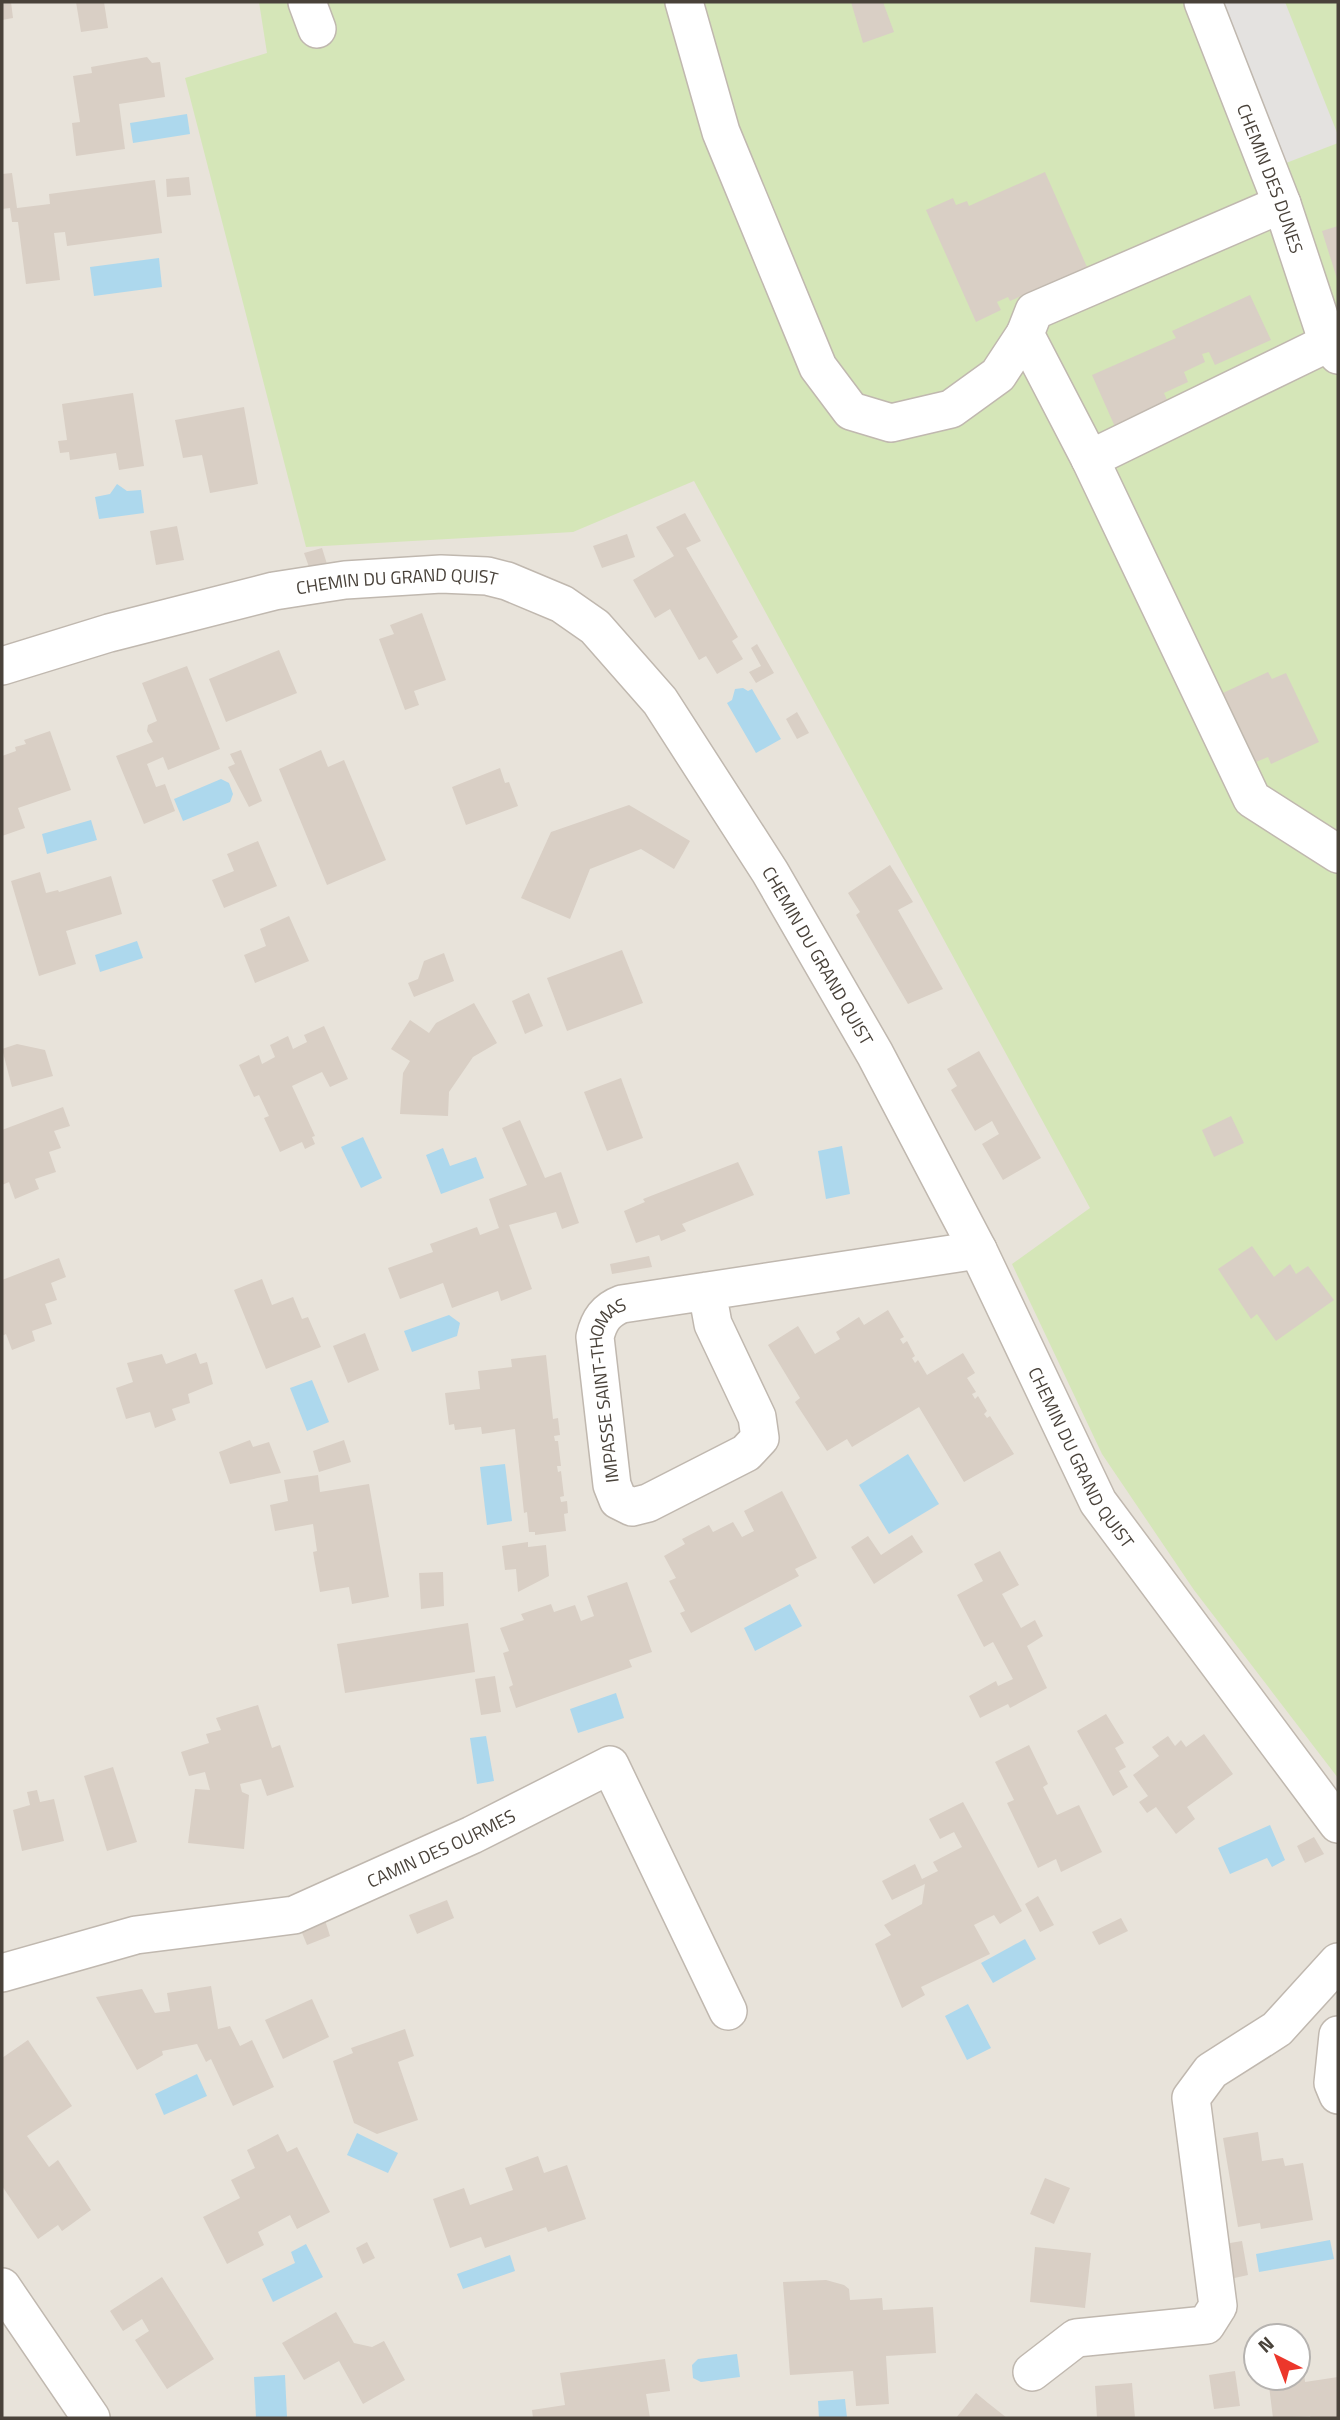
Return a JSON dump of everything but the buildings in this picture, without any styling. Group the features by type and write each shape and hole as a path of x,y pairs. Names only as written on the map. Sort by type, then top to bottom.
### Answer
{"street":[{"path":"684,2 721,132 818,367 851,411 891,423 951,409 998,375 1025,334 1034,311 1282,204"},
{"name":"CHEMIN DES DUNES","path":"1203,2 1282,204 1333,349"},
{"path":"1025,334 1090,459 1252,799 1338,854"},
{"path":"1090,459 1333,349"},
{"name":"CHEMIN DU GRAND QUIST","path":"2,666 109,633 262,595 345,580 441,574 487,576 508,581 562,604 595,627 660,701 770,872 875,1054 978,1250 1098,1502 1338,1824"},
{"name":"IMPASSE SAINT-THOMAS","path":"707,1291 713,1324 757,1417 760,1438 746,1453 648,1503 632,1507 618,1500 612,1485 595,1337 603,1315 622,1304 707,1291 978,1250"},
{"name":"CAMIN DES OURMES","path":"2,1973 136,1935 294,1915 472,1835 610,1765 728,2011"},
{"path":"1032,2372 1076,2338 1206,2325 1218,2306 1191,2098 1211,2071 1277,2029 1338,1962"},
{"path":"1338,2035 1333,2083 1338,2095"},
{"path":"2,2287 91,2418"}],"shaded area":[{"path":"2,2 1338,2 1338,2418 2,2418"},
{"path":"1222,2 1285,2 1338,135 1338,143 1286,163"}],"green space":[{"path":"259,2 1338,2 1338,1778 1194,1590 1102,1454 1012,1264 1090,1208 694,481 573,532 306,547 185,78 267,53"}],"water":[{"path":"187,114 190,134 133,143 130,123"},
{"path":"159,258 162,287 94,296 90,267"},
{"path":"117,484 127,491 141,490 144,513 99,519 95,497 110,494"},
{"path":"743,688 748,691 752,689 781,739 756,753 727,703 732,700 735,689"},
{"path":"221,779 229,783 233,794 230,802 183,821 174,799"},
{"path":"91,820 97,840 47,854 42,834"},
{"path":"137,941 143,958 100,972 95,955"},
{"path":"363,1137 382,1178 361,1188 341,1147"},
{"path":"842,1146 850,1194 826,1199 818,1151"},
{"path":"443,1148 450,1166 476,1157 484,1178 441,1194 426,1155"},
{"path":"449,1315 460,1323 457,1336 412,1352 404,1331"},
{"path":"312,1380 329,1422 307,1431 290,1388"},
{"path":"908,1454 939,1504 889,1534 859,1485"},
{"path":"505,1464 512,1521 487,1525 480,1467"},
{"path":"790,1604 802,1626 755,1651 744,1628"},
{"path":"616,1693 624,1718 578,1733 570,1709"},
{"path":"486,1736 494,1781 477,1784 470,1738"},
{"path":"1270,1825 1285,1860 1272,1867 1267,1858 1230,1874 1218,1848"},
{"path":"1025,1939 1036,1959 993,1983 981,1963"},
{"path":"968,2004 991,2048 967,2060 945,2016"},
{"path":"197,2074 207,2096 164,2115 155,2094"},
{"path":"357,2133 398,2153 388,2173 347,2155"},
{"path":"1330,2240 1334,2259 1259,2272 1256,2254"},
{"path":"306,2244 323,2277 273,2302 262,2279 295,2263 291,2252"},
{"path":"510,2255 515,2271 463,2289 457,2274"},
{"path":"737,2354 740,2377 701,2382 693,2378 692,2365 698,2359"},
{"path":"285,2375 287,2418 256,2418 254,2377"},
{"path":"845,2399 847,2418 819,2418 818,2401"}]}
